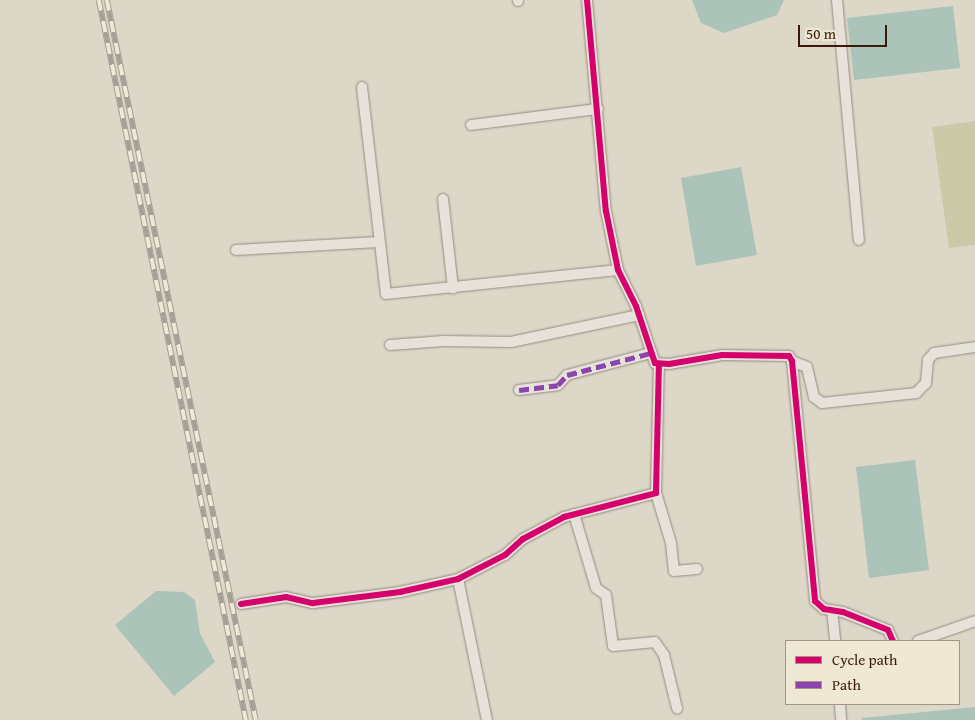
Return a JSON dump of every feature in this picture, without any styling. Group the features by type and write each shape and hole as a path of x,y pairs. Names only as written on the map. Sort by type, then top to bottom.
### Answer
{"street":[{"path":"587,0 606,211 618,270 639,315 655,363 660,364 731,355 783,354 792,361 807,367 814,397 822,402 916,393 926,383 928,360 934,353 975,347"},
{"path":"837,0 859,240"},
{"path":"362,87 378,242 386,294 618,270"},
{"path":"471,124 598,109"},
{"path":"442,199 453,288"},
{"path":"236,250 378,242"},
{"path":"390,345 444,341 511,342 639,315"},
{"path":"519,390 558,385 567,375 651,353"},
{"path":"792,361 815,601 817,606 888,630 893,640"},
{"path":"660,364 656,493 664,515 674,571 697,569"},
{"path":"242,604 286,597 313,603 400,592 458,579 505,555 532,535 574,514 656,493"},
{"path":"574,514 596,588 606,595 613,646 655,642 664,655 677,708"},
{"path":"458,579 487,720"},
{"path":"832,610 835,640"},
{"path":"921,640 975,621"},
{"path":"840,705 841,720"}],"shaded area":[{"path":"692,0 784,0 777,15 724,33 701,23"},
{"path":"953,6 960,68 854,80 847,18"},
{"path":"975,121 975,245 949,248 932,127"},
{"path":"741,167 757,255 696,266 681,178"},
{"path":"915,460 929,570 869,578 856,467"},
{"path":"156,591 184,592 195,600 200,633 215,662 174,696 115,625"},
{"path":"975,707 975,720 862,720 862,718"}],"railway":[{"path":"99,0 246,720"},
{"path":"107,0 256,720"}],"marked path":[{"path":"519,390 558,385 567,375 651,353"}],"cycle path":[{"path":"587,0 606,211 618,270 636,306 655,363 669,364 722,355 789,356 792,361 815,601 824,609 843,612 888,630 893,640"},
{"path":"241,604 286,597 313,603 400,592 458,579 505,555 523,539 564,517 656,493 659,365"}]}
